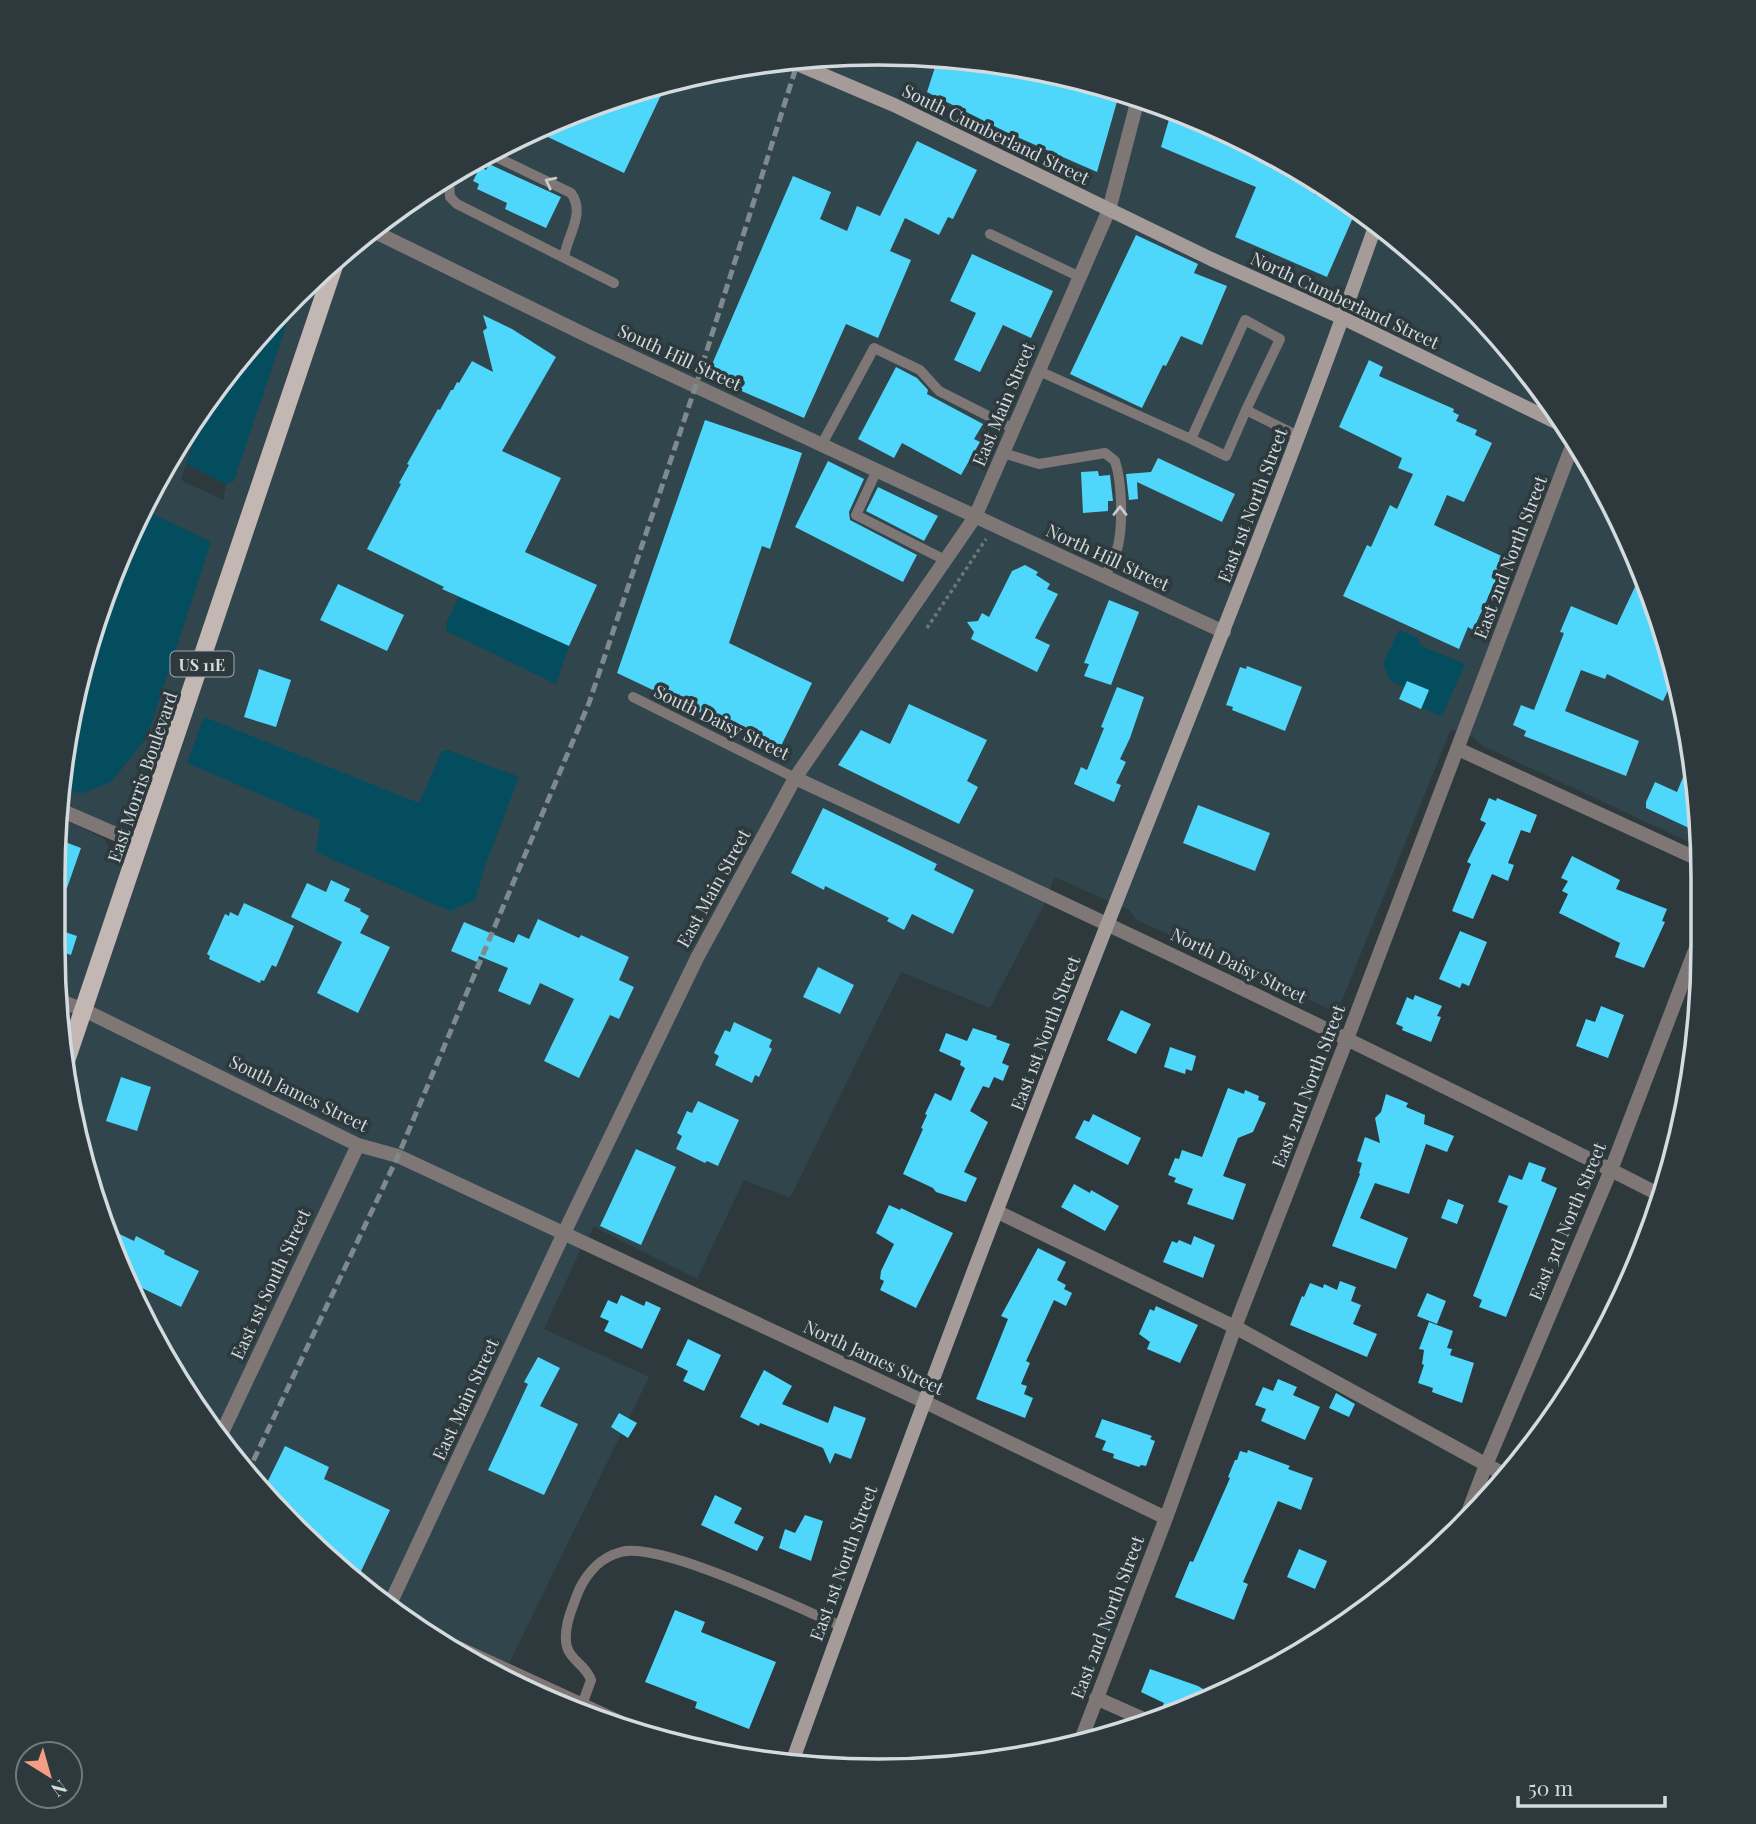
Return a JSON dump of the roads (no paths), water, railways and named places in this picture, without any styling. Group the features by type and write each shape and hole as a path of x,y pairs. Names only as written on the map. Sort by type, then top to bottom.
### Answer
{"main road":[{"name":"South Cumberland Street","path":"807,68 894,105 1109,210"},
{"name":"North Cumberland Street","path":"1109,210 1343,318 1549,418"},
{"name":"East 1st North Street","path":"795,1755 923,1401 1224,632 1373,233"},
{"name":"East Morris Boulevard","path":"71,1046 331,277"}],"street":[{"name":"East Main Street","path":"393,1598 697,958 795,778 975,517 1109,210 1136,107"},
{"name":"South Hill Street","path":"381,235 592,338 975,517"},
{"name":"East 2nd North Street","path":"1083,1733 1166,1518 1235,1327 1570,452"},
{"name":"North Hill Street","path":"975,517 1224,632"},
{"path":"1458,749 1691,856"},
{"name":"North Daisy Street","path":"795,778 1108,923 1653,1191"},
{"path":"67,813 141,845"},
{"name":"East 3rd North Street","path":"1473,1500 1611,1170 1691,962"},
{"name":"South James Street","path":"66,1003 358,1144 398,1156 564,1233"},
{"name":"East 1st South Street","path":"224,1428 358,1144"},
{"path":"998,1212 1235,1327 1498,1471"},
{"name":"North James Street","path":"564,1233 1166,1518"},
{"path":"1096,1698 1139,1716"}],"lane":[{"path":"500,159 571,193 576,200 578,212 564,258"},
{"path":"449,188 450,197 457,204 614,283"},
{"path":"990,234 1080,277"},
{"path":"1039,371 1226,456 1280,339 1245,320 1191,439"},
{"path":"822,444 874,348 920,370 939,391 1014,429"},
{"path":"1246,410 1298,436"},
{"path":"1003,453 1034,464 1105,453 1115,461 1120,500 1120,529 1118,545 1105,577"},
{"path":"877,470 856,515 945,560"},
{"name":"South Daisy Street","path":"633,697 795,778"},
{"path":"583,1703 592,1680 588,1671 573,1658 566,1646 566,1628 586,1575 606,1558 622,1551 649,1551 679,1559 841,1626"}],"railway":[{"path":"252,1464 398,1156 589,703 696,385 795,69"}]}
